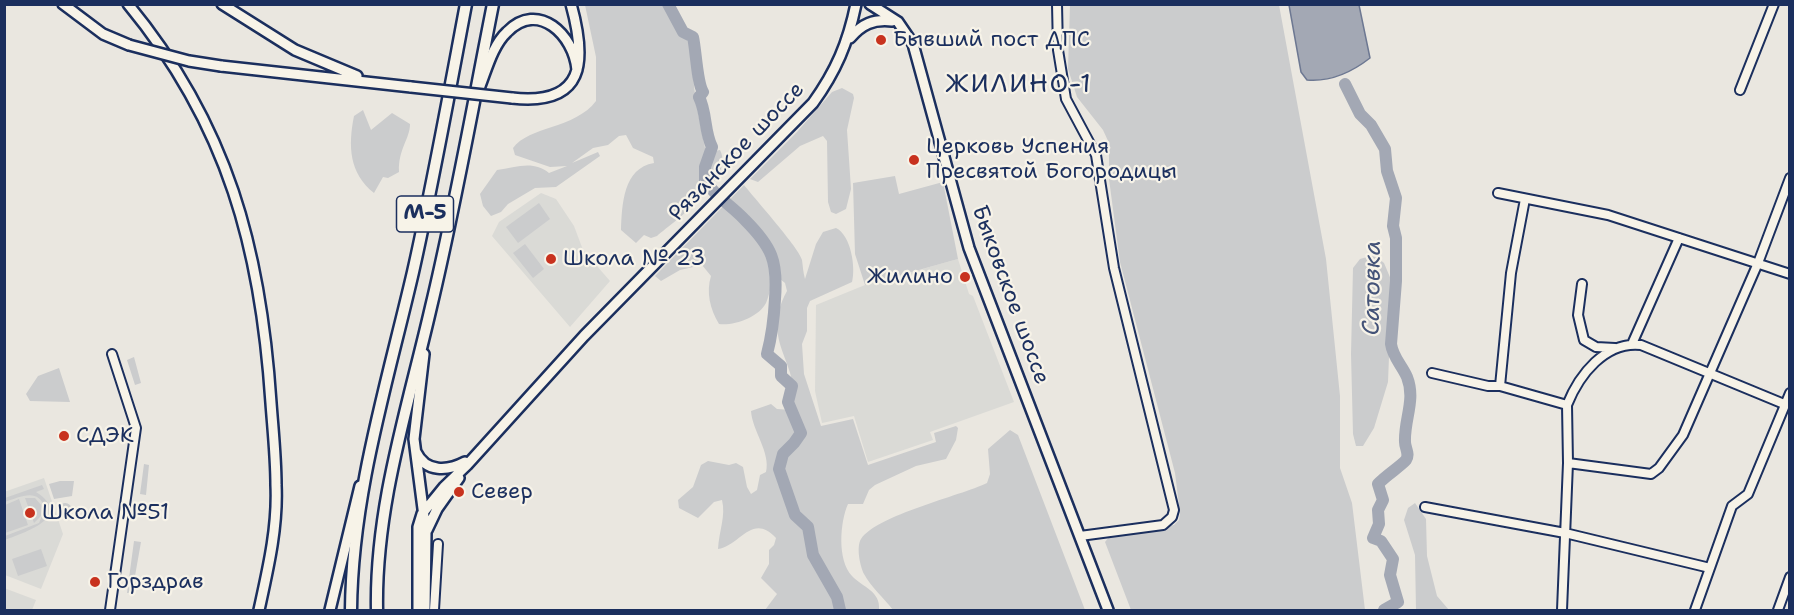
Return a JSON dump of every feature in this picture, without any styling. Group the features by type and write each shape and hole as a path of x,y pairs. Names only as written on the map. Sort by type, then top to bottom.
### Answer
{"highway":[{"name":"М-5","path":"351,610 356,530 369,455 414,269 466,4"},
{"name":"М-5","path":"377,610 377,572 395,452 431,307 493,4"}],"main road":[{"path":"63,4 103,34 129,45 169,57 221,66 536,99 557,94 574,79 581,45 571,4"},
{"path":"128,4 165,53 192,96 235,190 248,236 258,286 268,368 276,486 273,536 258,610"},
{"path":"222,4 314,60 377,82"},
{"name":"Рязанское шоссе","path":"422,514 444,487 467,465 584,336 813,103 838,65 848,40 856,4"},
{"name":"Быковское шоссе","path":"870,4 898,22 913,44 971,254 1108,610"},
{"path":"881,4 898,22"},
{"path":"848,40 866,23 881,20 898,22"},
{"path":"474,102 498,44 509,29 520,23 540,21 558,29 573,49 577,70"},
{"name":"М-5","path":"425,610 426,532 415,449 415,426 431,307"},
{"path":"415,449 424,462 431,467 447,470 467,461 481,449"},
{"path":"330,610 348,530 369,455"},
{"name":"Рязанское шоссе","path":"426,532 437,510 467,465"},
{"path":"418,610 418,527 422,514"}],"street":[{"path":"1057,4 1058,50 1066,99 1096,155 1114,268 1174,510 1172,517 1163,525 1080,536"},
{"path":"1740,90 1774,4"},
{"path":"1568,463 1651,474 1659,468 1683,435 1758,263 1790,178"},
{"path":"1498,194 1608,215 1790,274"},
{"path":"1500,386 1511,273 1525,199"},
{"path":"1632,344 1679,238"},
{"path":"1582,284 1578,315 1584,340 1596,347 1616,348 1632,344 1641,345 1784,404"},
{"path":"1562,610 1568,463 1567,405 1583,372 1616,348"},
{"path":"110,610 136,428 112,354"},
{"path":"1432,373 1488,386 1500,386 1567,405"},
{"path":"1695,610 1732,506 1748,494 1790,393"},
{"path":"1425,507 1565,533 1710,568"},
{"path":"434,610 438,544"},
{"path":"1778,610 1790,577"}],"shaded area":[{"path":"585,5 665,5 681,35 689,42 696,103 706,153 720,150 722,161 719,173 702,198 657,236 651,238 644,235 636,243 621,230 626,189 636,172 654,163 653,157 633,148 626,135 619,136 608,145 593,148 572,163 598,152 600,156 556,187 535,188 508,204 501,212 491,216 483,206 480,194 497,170 531,166 549,173 567,166 550,167 515,155 513,148 530,135 576,117 596,101 596,57"},
{"path":"1070,5 1279,5 1326,259 1340,396 1340,468 1352,503 1365,610 1131,610 1105,542 1109,537 1174,525 1179,520 1180,513 1175,473 1120,262 1109,179 1109,143 1103,130 1077,97 1068,69"},
{"path":"1289,5 1359,5 1370,58 1340,75 1307,80 1301,72"},
{"path":"842,88 853,94 854,98 847,130 851,189 846,209 836,214 831,212 828,202 827,141 823,136 800,146 758,182 750,179 797,132 832,92"},
{"path":"363,110 371,130 392,113 410,124 400,157 399,172 388,178 383,177 374,193 359,177 352,158 351,138 354,116"},
{"path":"895,176 899,194 943,182 958,259 865,285 855,254 853,183"},
{"path":"744,185 799,254 805,279 816,244 823,232 836,228 849,244 853,261 852,282 810,301 807,308 807,331 802,344 804,374 821,426 853,419 868,465 936,442 934,433 956,426 958,428 956,440 946,459 916,466 875,485 869,490 863,504 848,504 841,541 844,561 852,576 877,598 879,610 765,610 777,594 761,578 769,564 769,550 776,538 768,531 760,528 753,529 726,547 718,549 723,518 722,500 714,502 698,518 679,508 678,500 693,487 701,465 708,461 729,465 736,463 743,467 747,487 751,494 757,490 760,475 766,472 767,465 751,411 771,404 777,409 791,410 792,379 779,340 777,325 779,309 787,291 785,283 780,279 773,284 763,308 752,316 739,322 719,324 710,300 711,276 702,265 680,270 661,281 655,276"},
{"name":"Школа № 23","path":"541,193 556,199 574,226 583,250 610,281 570,327 492,236 499,222"},
{"path":"539,203 550,219 518,243 506,227"},
{"path":"525,244 544,269 533,278 513,253"},
{"path":"1374,255 1384,263 1392,282 1388,382 1374,428 1363,446 1356,446 1353,434 1351,354 1353,268 1360,259"},
{"path":"958,259 969,294 973,296 1014,402 930,432 933,440 868,462 854,416 822,423 815,391 816,305 865,285"},
{"path":"134,357 141,383 135,385 127,360"},
{"path":"59,368 70,402 30,401 26,394 38,376"},
{"path":"1010,430 1018,435 1085,610 893,610 864,574 859,557 861,539 870,530 901,514 987,483 990,474 988,449"},
{"path":"144,464 149,465 146,495 140,494"},
{"name":"Школа №51","path":"44,478 63,534 41,589 5,575 4,492"},
{"path":"74,481 72,496 54,499 49,484"},
{"path":"42,485 44,489 36,492 47,501 50,509 48,516 42,523 5,540 5,536 39,523 45,509 42,502 34,496 23,496 5,502 5,498"},
{"path":"25,498 35,498 42,506 41,516 34,523"},
{"path":"19,499 28,525 5,533 5,505"},
{"path":"65,503 70,505 72,510 70,515 65,517 60,515 58,510 60,505"},
{"path":"1415,503 1426,519 1427,556 1437,596 1449,610 1416,610 1415,555 1404,520 1408,508"},
{"path":"134,541 141,542 132,593 127,593"},
{"path":"41,549 47,566 18,576 12,559"},
{"path":"4,588 36,600 32,610 5,610"}],"waterway":[{"path":"668,4 683,32 693,37 699,81 703,92 699,97 712,147 705,167 705,181 762,238 774,264 775,306 767,354 781,366 781,376 792,386 788,402 801,433 783,454 779,469 795,515 808,527 813,555 837,597 840,610"},
{"name":"Сатовка","path":"1345,84 1360,114 1371,125 1385,149 1387,171 1396,198 1393,226 1396,238 1396,281 1391,344 1407,377 1410,402 1405,434 1407,458 1378,484 1383,500 1378,510 1379,524 1373,538 1381,541 1393,559 1390,575 1398,602 1384,610"}],"place":[{"name":"Бывший пост ДПС","path":"881,40"},
{"name":"Церковь Успения Пресвятой Богородицы","path":"914,160"},
{"name":"Школа № 23","path":"551,259"},
{"name":"Жилино","path":"965,277"},
{"name":"СДЭК","path":"64,436"},
{"name":"Север","path":"459,492"},
{"name":"Школа №51","path":"30,513"},
{"name":"Горздрав","path":"95,582"}],"district":[{"name":"ЖИЛИНО-1","path":"1019,85"}]}
